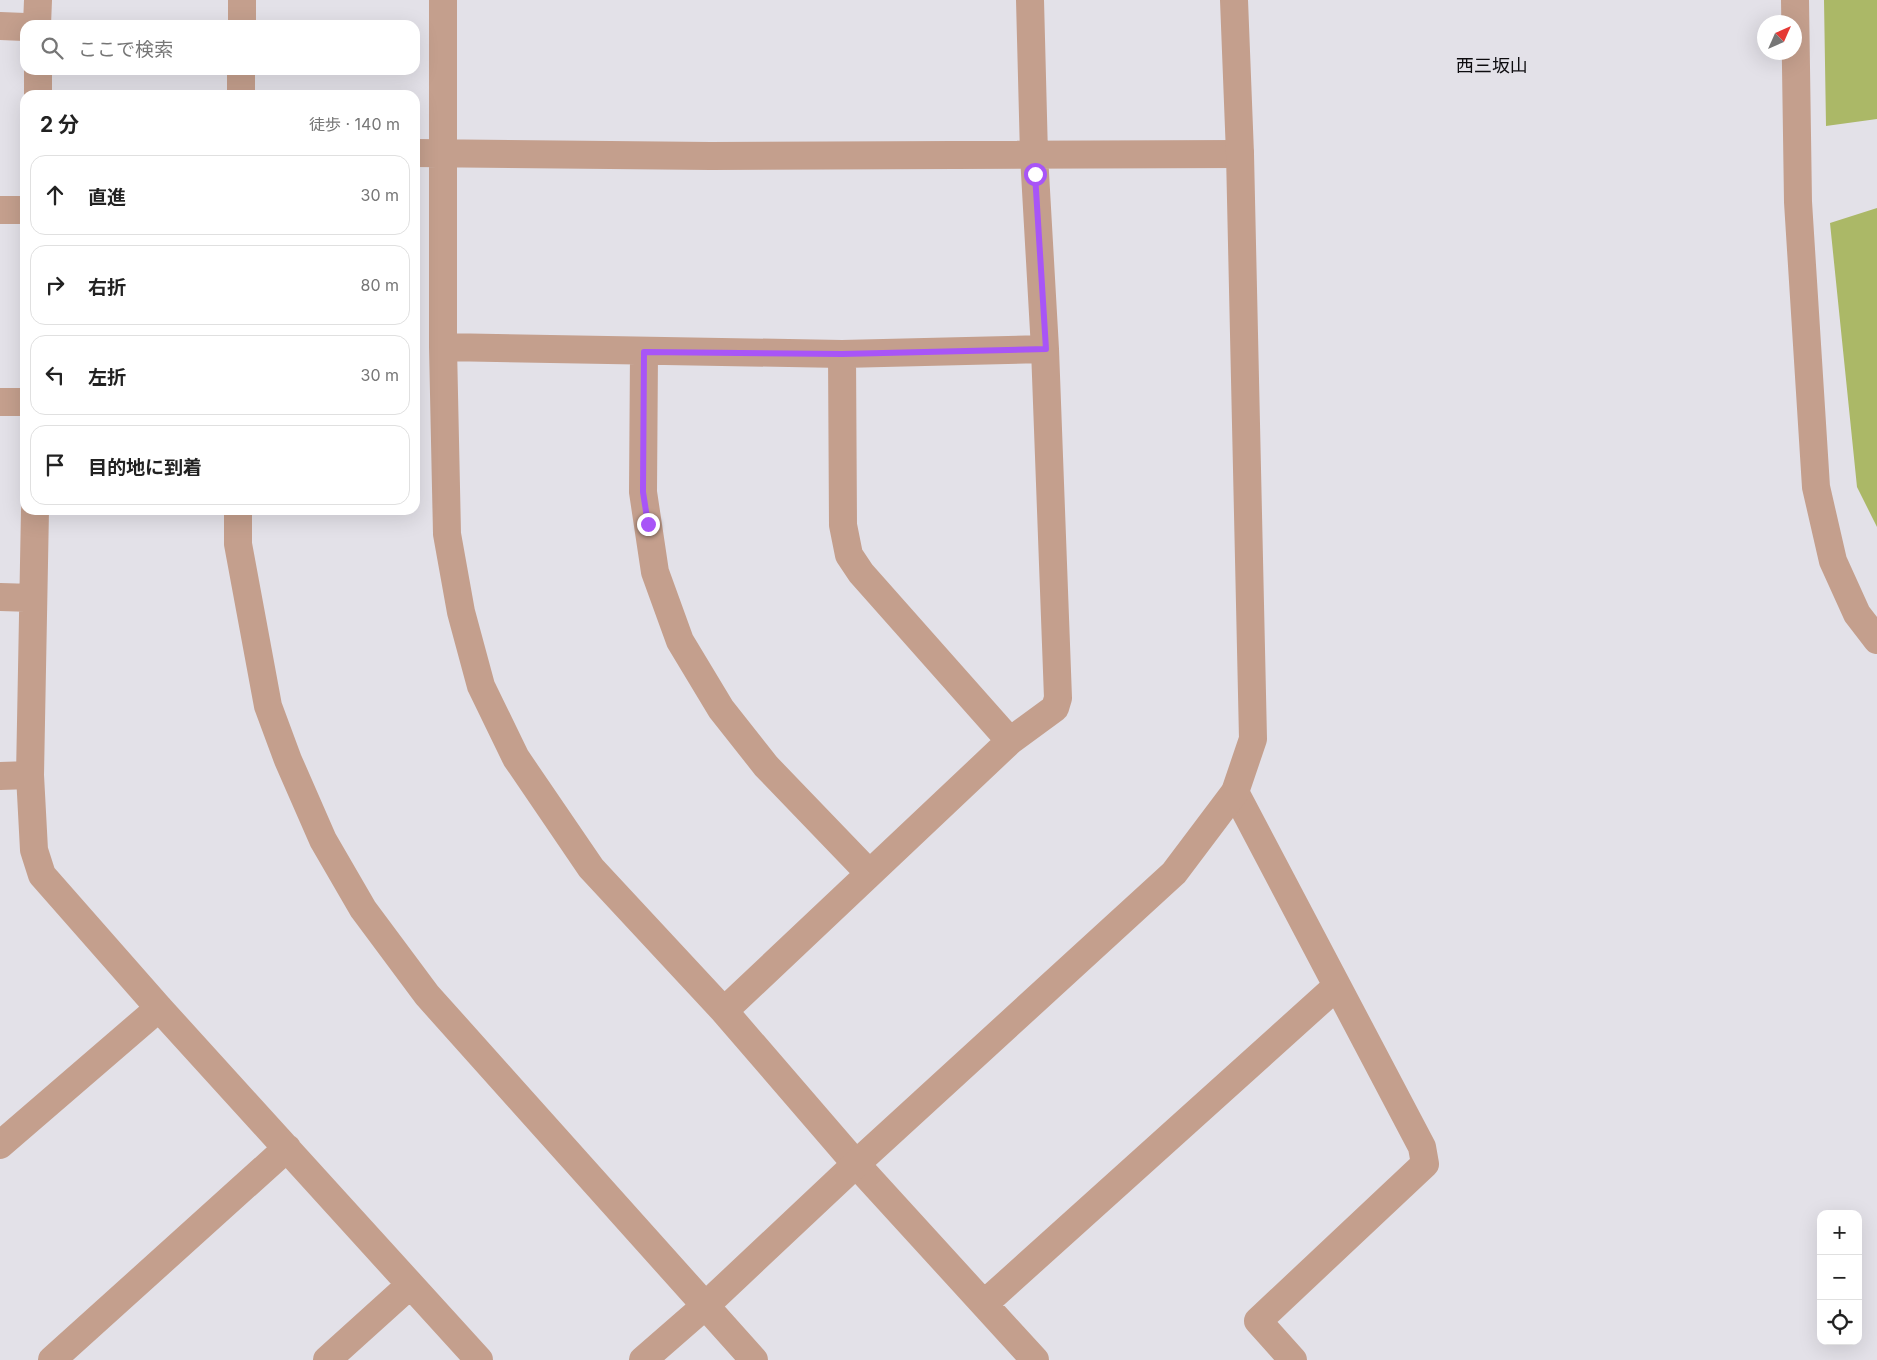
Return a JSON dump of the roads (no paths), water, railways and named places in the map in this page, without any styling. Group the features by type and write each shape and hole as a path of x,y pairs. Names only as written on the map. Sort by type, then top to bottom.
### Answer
{"street":[{"path":"38,0 38,20"},
{"path":"242,0 242,20"},
{"path":"443,0 443,347 447,534 460,612 481,686 516,758 591,868 724,1012 856,1164 1035,1360"},
{"path":"724,1012 1010,741 1056,708 1058,698 1046,349 1034,155 1030,0"},
{"path":"643,1360 705,1306 856,1164 1174,873 1235,792 1253,739 1240,154 1234,0"},
{"path":"1795,0 1798,202 1816,487 1833,561 1857,614 1877,640"},
{"path":"0,26 20,27"},
{"path":"38,75 38,90"},
{"path":"241,75 241,90"},
{"path":"420,153 711,156 1240,154"},
{"path":"0,210 20,210"},
{"path":"443,347 842,354 1046,349"},
{"path":"644,352 643,492 656,572 680,640 721,709 766,766 869,874"},
{"path":"842,354 843,525 849,555 860,573 1010,741"},
{"path":"0,402 20,402"},
{"path":"35,515 30,775 34,850 42,875 159,1008 479,1360"},
{"path":"238,515 238,544 268,706 288,760 323,840 363,909 427,995 754,1360"},
{"path":"0,598 33,598"},
{"path":"0,776 30,775"},
{"path":"1235,792 1422,1147 1425,1164 1258,1321 1293,1360"},
{"path":"984,1304 1337,986"},
{"path":"0,1146 159,1008"},
{"path":"52,1360 287,1148"},
{"path":"327,1360 410,1285"}],"district":[{"name":"西三坂山","path":"1492,66"}]}
